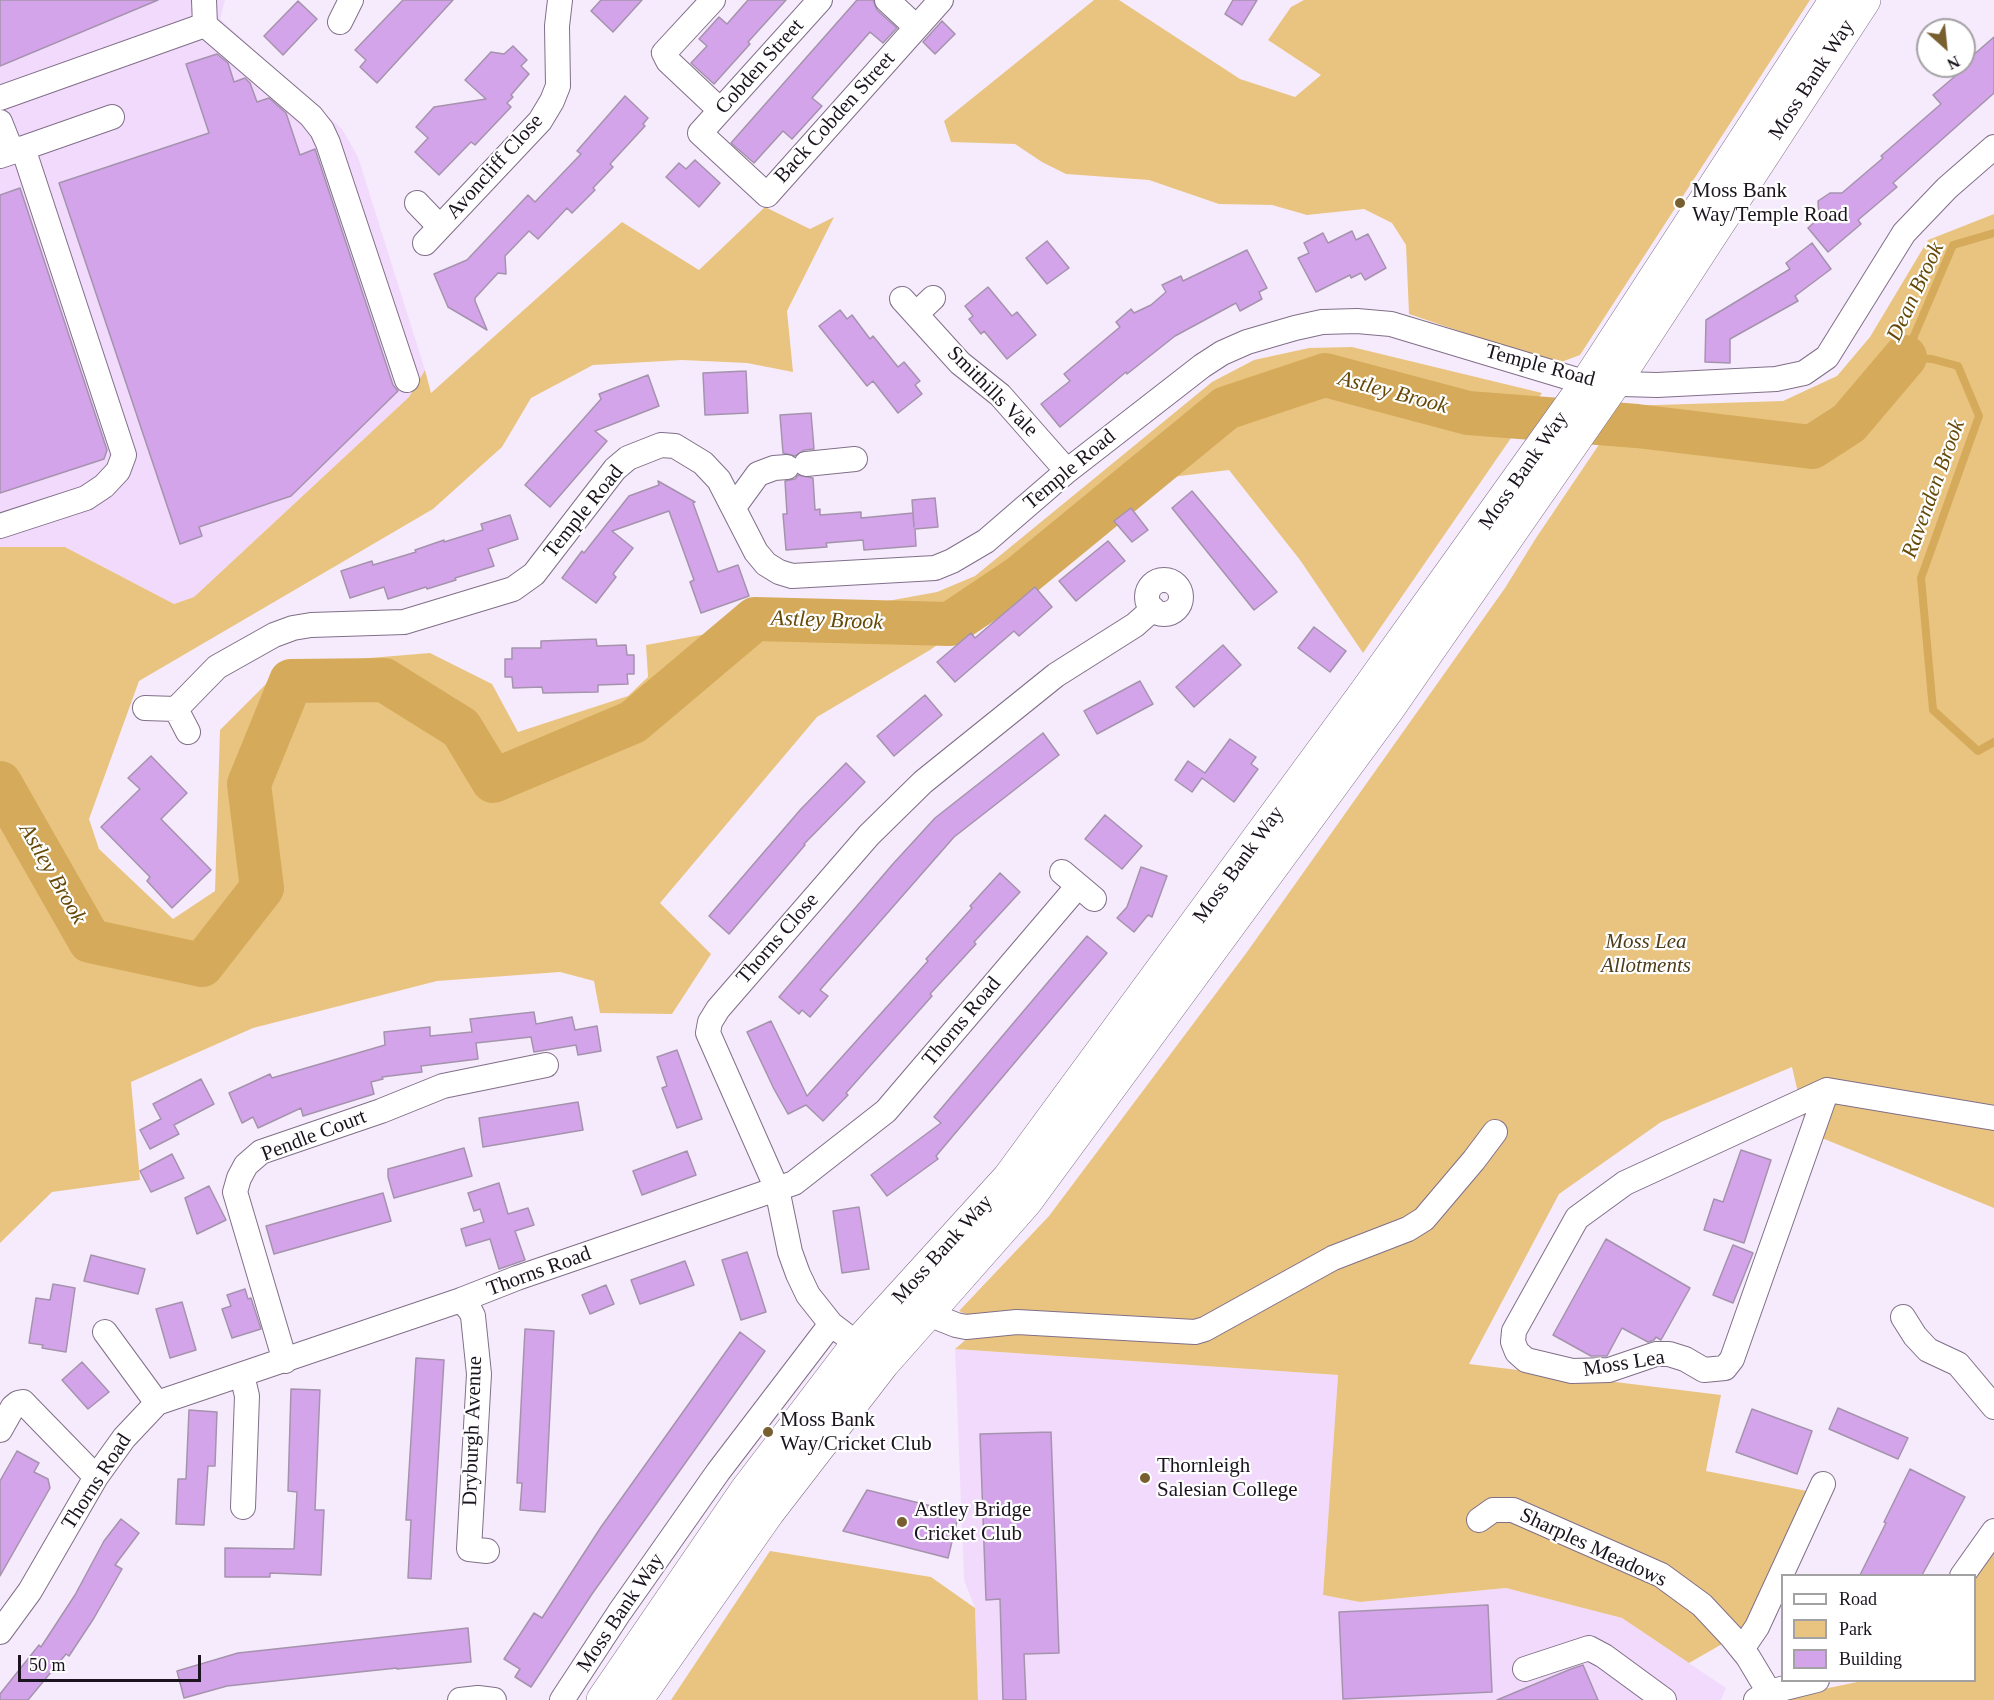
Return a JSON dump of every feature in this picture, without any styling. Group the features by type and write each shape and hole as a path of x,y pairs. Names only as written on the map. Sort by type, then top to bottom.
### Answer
{"highway":[{"name":"Moss Bank Way","path":"603,1700 746,1491 870,1354 926,1313 1026,1201 1387,710 1600,383 1836,0"},
{"name":"Moss Bank Way","path":"636,1700 768,1512 870,1354 891,1308 1009,1178 1366,692 1600,383 1864,0"}],"street":[{"path":"204,0 205,25 311,116 322,130 328,142 406,380"},
{"path":"340,22 351,0"},
{"name":"Avoncliff Close","path":"417,203 433,235 540,121 558,86 557,26 560,0"},
{"path":"713,0 664,53 668,61 720,111"},
{"name":"Cobden Street","path":"700,133 820,0"},
{"path":"887,0 916,27"},
{"name":"Back Cobden Street","path":"700,133 767,195 941,0"},
{"path":"0,98 205,25"},
{"path":"12,152 112,117"},
{"path":"0,122 124,455 118,471 104,486 86,498 0,526"},
{"name":"Temple Road","path":"176,709 217,667 274,635 293,628 311,625 404,622 513,590 534,574 615,469 628,458 660,445 675,446 703,463 718,480 756,552 766,564 779,572 792,576 935,568 986,541 1067,471 1175,385 1222,353 1269,334 1323,322 1357,321 1391,324 1600,383 1657,385 1776,379 1804,373 1827,357 1904,232 1947,188 1994,147"},
{"name":"Smithills Vale","path":"917,304 960,363 1000,395 1067,471"},
{"path":"734,507 758,474 774,468 855,459"},
{"name":"Thorns Close","path":"870,1354 831,1324 808,1295 790,1252 777,1189 708,1033 710,1022 718,1009 869,835 924,782 1056,675 1135,625 1153,609"},
{"path":"145,708 176,709 188,732"},
{"name":"Thorns Road","path":"0,1632 30,1591 96,1477 124,1438 157,1403 461,1300 517,1278 801,1179 886,1111 1078,886"},
{"name":"Pendle Court","path":"285,1361 235,1192 246,1165 261,1152 381,1111 443,1086 546,1065"},
{"path":"1827,1090 1994,1118"},
{"name":"Moss Lea","path":"1827,1090 1732,1359 1725,1368 1704,1370 1685,1359 1656,1354 1609,1370 1572,1371 1526,1360 1517,1352 1512,1342 1514,1330 1577,1218 1625,1183 1827,1090"},
{"path":"891,1308 926,1313 966,1327 1017,1322 1195,1332 1205,1329 1333,1258 1408,1229 1424,1219 1474,1160 1495,1131"},
{"name":"Dryburgh Avenue","path":"461,1300 473,1316 479,1374 469,1549 487,1551"},
{"path":"1903,1317 1928,1350 1958,1364 1994,1407"},
{"name":"Moss Bank Way","path":"562,1700 618,1613 718,1472 831,1324"},
{"path":"105,1332 157,1403"},
{"path":"242,1375 247,1396 243,1507"},
{"path":"0,1430 13,1407 23,1402 96,1477"},
{"path":"1781,1574 1823,1484"},
{"name":"Sharples Meadows","path":"1479,1520 1493,1510 1513,1510 1660,1575 1702,1605 1742,1649 1762,1696"},
{"path":"1963,1574 1994,1532"},
{"path":"1742,1649 1757,1627 1781,1575"},
{"path":"1525,1669 1589,1648 1604,1656 1664,1700"},
{"path":"1762,1696 1810,1682"},
{"path":"460,1700 488,1698 494,1700"}],"shaded area":[{"path":"0,0 225,0 220,19 342,129 358,157 425,370 409,397 194,597 174,604 65,547 0,547"},
{"name":"Thornleigh Salesian College","path":"955,1349 1338,1375 1323,1595 1360,1602 1506,1588 1622,1618 1726,1688 1721,1700 978,1700 975,1608 964,1580"}],"green space":[{"path":"1094,0 1119,0 1240,79 1295,97 1321,75 1268,40 1291,7 1304,0 1810,0 1580,355 1556,364 1409,314 1406,245 1392,223 1364,209 1307,215 1272,205 1219,204 1149,180 1066,174 1042,162 1015,144 951,142 944,121"},
{"path":"765,207 810,229 834,217 787,311 793,372 747,363 682,360 593,365 531,398 502,447 433,509 139,681 89,819 99,849 173,919 215,891 220,730 285,665 430,653 492,684 518,732 628,696 648,677 646,645 937,592 975,576 1212,382 1254,360 1309,348 1352,347 1542,393 1363,653 1300,560 1229,470 1155,479 1032,580 930,650 817,717 660,903 711,954 672,1014 600,1013 594,981 560,972 437,981 253,1028 131,1082 140,1180 52,1192 0,1243 0,547 65,547 174,604 194,597 409,397 425,370 431,393 622,222 699,270"},
{"name":"Moss Lea Allotments","path":"1994,214 1994,1208 1807,1132 1792,1067 1661,1122 1559,1194 1469,1364 1721,1395 1706,1471 1807,1491 1750,1628 1689,1663 1622,1618 1506,1588 1360,1602 1323,1595 1338,1375 955,1349 977,1330 1058,1313 971,1316 959,1311 1049,1216 1247,952 1505,588 1625,406 1783,401 1837,376 1870,337 1928,240"},
{"path":"1994,1531 1994,1700 1771,1700 1857,1682 1976,1682 1975,1574"},
{"path":"770,1551 931,1577 975,1608 978,1700 671,1700"}],"building":[{"path":"0,0 158,0 0,66"},
{"path":"403,0 453,0 377,83 360,67 366,60 355,50"},
{"path":"601,0 642,0 613,32 591,11"},
{"path":"748,0 786,0 714,84 691,63 707,46 699,39 719,17 727,24"},
{"path":"857,0 873,0 877,10 897,28 883,43 870,32 812,98 822,106 792,139 783,131 754,163 731,143"},
{"path":"1233,0 1257,0 1242,25 1225,14"},
{"path":"298,1 317,19 283,55 264,36"},
{"path":"942,21 955,34 935,54 923,42"},
{"path":"1994,37 1994,93 1893,183 1897,187 1858,220 1861,224 1828,252 1808,228 1819,218 1818,201 1830,193 1842,193 1883,158 1881,156 1941,104 1933,95 1953,78 1976,78 1976,53"},
{"path":"513,46 527,60 521,66 529,74 511,95 513,97 507,103 511,107 475,145 471,142 439,175 415,152 428,138 416,127 434,107 486,99 465,80 491,52 504,54"},
{"path":"217,54 228,63 234,82 245,78 250,83 257,102 269,98 286,113 300,155 315,149 393,385 398,391 291,496 199,527 202,536 180,544 59,183 209,133 186,64"},
{"path":"625,96 648,118 643,124 645,126 610,164 613,167 593,188 595,190 572,213 567,208 538,239 529,231 505,256 506,274 498,273 475,298 487,330 448,307 434,274 467,260 528,195 535,202 581,154 577,151"},
{"path":"695,160 720,183 699,207 666,177 679,163 686,169"},
{"path":"20,188 107,450 104,459 0,493 0,195"},
{"path":"1352,231 1356,240 1368,234 1386,268 1365,280 1361,273 1351,278 1350,275 1316,292 1298,258 1309,253 1304,243 1323,233 1328,243"},
{"path":"1047,241 1069,268 1047,284 1026,258"},
{"path":"1812,243 1831,269 1795,296 1798,301 1730,339 1730,363 1705,362 1706,320 1790,269 1786,263"},
{"path":"1247,250 1267,288 1259,292 1262,299 1240,311 1236,303 1175,336 1127,374 1126,372 1060,427 1041,404 1070,381 1064,374 1120,327 1116,322 1131,309 1134,313 1151,305 1166,292 1162,285 1181,276 1183,281"},
{"path":"988,287 1012,316 1017,312 1036,335 1007,359 984,331 981,334 969,319 973,316 965,306"},
{"path":"840,310 847,319 852,315 870,339 873,336 898,367 904,362 920,381 915,385 922,394 898,413 873,381 867,386 819,326"},
{"path":"746,371 748,413 705,415 703,373"},
{"path":"648,375 659,406 595,431 607,441 550,507 525,485 601,399 599,394"},
{"path":"811,413 814,449 804,450 795,456 783,453 780,415"},
{"path":"798,475 813,478 815,510 820,509 820,515 861,512 861,518 913,513 912,500 935,498 938,527 915,529 916,546 864,550 863,540 826,543 827,547 786,550 783,514 787,514 785,481 795,479"},
{"path":"658,481 695,502 693,503 718,572 738,565 749,596 701,613 690,582 694,580 669,511 612,531 633,548 613,574 616,577 596,603 562,578 629,496 659,485"},
{"path":"1192,491 1277,592 1254,610 1172,508"},
{"path":"1131,508 1148,530 1132,542 1114,521"},
{"path":"510,515 518,539 488,549 494,566 455,578 456,580 388,599 384,587 350,598 341,571 372,561 373,565 416,552 415,550 444,540 444,542 483,530 481,524"},
{"path":"1108,541 1125,561 1076,601 1059,581"},
{"path":"1035,587 1052,607 1019,636 1014,631 955,682 937,662 971,633 975,638"},
{"path":"1314,627 1346,651 1330,672 1298,648"},
{"path":"596,639 597,646 626,645 627,655 634,655 634,674 627,674 628,684 598,685 598,692 543,693 542,687 513,688 512,677 505,677 505,659 512,659 512,648 541,648 541,641"},
{"path":"1223,645 1241,665 1194,707 1176,687"},
{"path":"1140,681 1153,704 1097,734 1084,711"},
{"path":"925,695 942,715 894,756 877,736"},
{"path":"1043,733 1059,755 954,837 820,990 828,996 810,1017 802,1010 799,1014 779,997 935,818"},
{"path":"1230,739 1256,757 1251,764 1258,769 1234,802 1202,778 1192,792 1175,780 1188,761 1205,773"},
{"path":"151,756 187,793 161,819 211,870 172,908 147,881 150,877 101,827 140,789 128,778"},
{"path":"846,763 865,782 804,844 729,934 709,916 801,809"},
{"path":"1105,815 1142,846 1122,869 1085,839"},
{"path":"1141,867 1167,876 1152,917 1148,915 1134,932 1117,918 1127,907"},
{"path":"1000,873 1020,892 974,942 976,944 930,994 932,996 846,1093 848,1095 823,1121 806,1105 788,1114 747,1032 771,1021 807,1096 928,961 926,959"},
{"path":"1087,936 1107,953 936,1156 938,1159 887,1196 871,1175 941,1123 934,1117"},
{"path":"534,1012 536,1024 572,1017 575,1030 597,1026 601,1051 578,1055 576,1045 534,1052 531,1037 476,1043 478,1059 421,1066 422,1072 382,1077 383,1079 371,1082 374,1094 303,1116 301,1108 258,1128 253,1117 242,1123 229,1093 270,1074 272,1078 385,1045 384,1032 430,1027 430,1036 472,1032 470,1019"},
{"path":"677,1050 702,1119 677,1128 662,1088 667,1086 657,1057"},
{"path":"201,1079 214,1104 174,1125 179,1134 150,1149 140,1130 161,1119 153,1104"},
{"path":"578,1102 583,1130 483,1147 479,1118"},
{"path":"464,1148 472,1176 394,1198 388,1169"},
{"path":"1741,1150 1771,1160 1744,1243 1704,1230 1714,1199 1723,1202"},
{"path":"687,1151 696,1175 642,1195 633,1171"},
{"path":"172,1154 184,1178 151,1192 140,1171"},
{"path":"499,1183 508,1214 528,1208 534,1225 515,1231 525,1260 499,1269 490,1239 466,1246 461,1229 484,1222 480,1209 474,1211 468,1193"},
{"path":"209,1186 226,1220 197,1234 185,1198"},
{"path":"383,1193 391,1221 274,1254 266,1226"},
{"path":"859,1207 869,1269 842,1273 833,1211"},
{"path":"1606,1239 1690,1288 1661,1340 1656,1337 1648,1342 1622,1328 1607,1356 1591,1356 1553,1335"},
{"path":"1733,1245 1753,1253 1733,1303 1713,1295"},
{"path":"747,1252 766,1312 741,1320 722,1260"},
{"path":"91,1255 145,1269 138,1294 84,1281"},
{"path":"685,1261 694,1285 640,1304 631,1280"},
{"path":"53,1284 75,1288 66,1352 29,1343 36,1298 50,1300"},
{"path":"606,1285 614,1304 590,1314 582,1295"},
{"path":"245,1289 248,1299 251,1298 261,1329 232,1338 222,1309 231,1306 227,1295"},
{"path":"182,1302 196,1350 170,1358 156,1309"},
{"path":"525,1329 554,1331 545,1512 520,1510 522,1483 517,1483"},
{"path":"740,1332 765,1351 592,1594 531,1687 515,1677 520,1669 504,1659 534,1613 542,1618 601,1527"},
{"path":"416,1358 444,1360 431,1579 408,1578 411,1520 406,1520"},
{"path":"82,1362 109,1392 88,1409 62,1380"},
{"path":"291,1389 320,1390 315,1510 324,1510 321,1575 270,1573 270,1577 225,1577 225,1548 294,1549 297,1492 288,1491"},
{"path":"1838,1408 1908,1438 1898,1459 1829,1429"},
{"path":"1752,1409 1812,1431 1797,1474 1736,1452"},
{"path":"189,1410 217,1412 215,1466 208,1466 204,1525 176,1524 178,1479 186,1479"},
{"path":"1051,1432 1059,1653 1024,1654 1026,1700 1003,1700 1000,1599 986,1600 980,1434"},
{"path":"17,1451 39,1463 34,1472 48,1479 50,1488 0,1576 0,1481"},
{"path":"1910,1469 1965,1497 1923,1574 1860,1574 1886,1523 1884,1522"},
{"name":"Astley Bridge Cricket Club","path":"867,1490 959,1513 948,1558 843,1531"},
{"path":"121,1519 139,1533 115,1565 122,1569 69,1656 66,1654 28,1700 0,1700 0,1694 39,1645 41,1647 75,1595 104,1541"},
{"path":"1488,1605 1492,1692 1343,1699 1339,1612"},
{"path":"468,1628 471,1662 227,1686 184,1698 177,1671 238,1653"},
{"path":"1583,1665 1598,1700 1497,1700 1571,1669"}],"waterway":[{"name":"Ravenden Brook","path":"1994,233 1953,245 1905,357 1932,359 1958,366 1979,416 1921,578 1933,710 1978,751 1994,742"},
{"name":"Astley Brook","path":"0,783 90,941 202,965 262,888 249,784 291,681 384,680 461,728 493,781 633,722 755,619 950,624 1020,577 1226,408 1325,375 1468,413 1637,426 1812,447 1849,423 1905,357"}],"place":[{"name":"Moss Bank Way/Temple Road","path":"1680,203"},
{"name":"Moss Bank Way/Cricket Club","path":"768,1432"},
{"name":"Thornleigh Salesian College","path":"1145,1478"},
{"name":"Astley Bridge Cricket Club","path":"902,1522"}],"water label":[{"name":"Dean Brook","path":"1916,292"}]}
